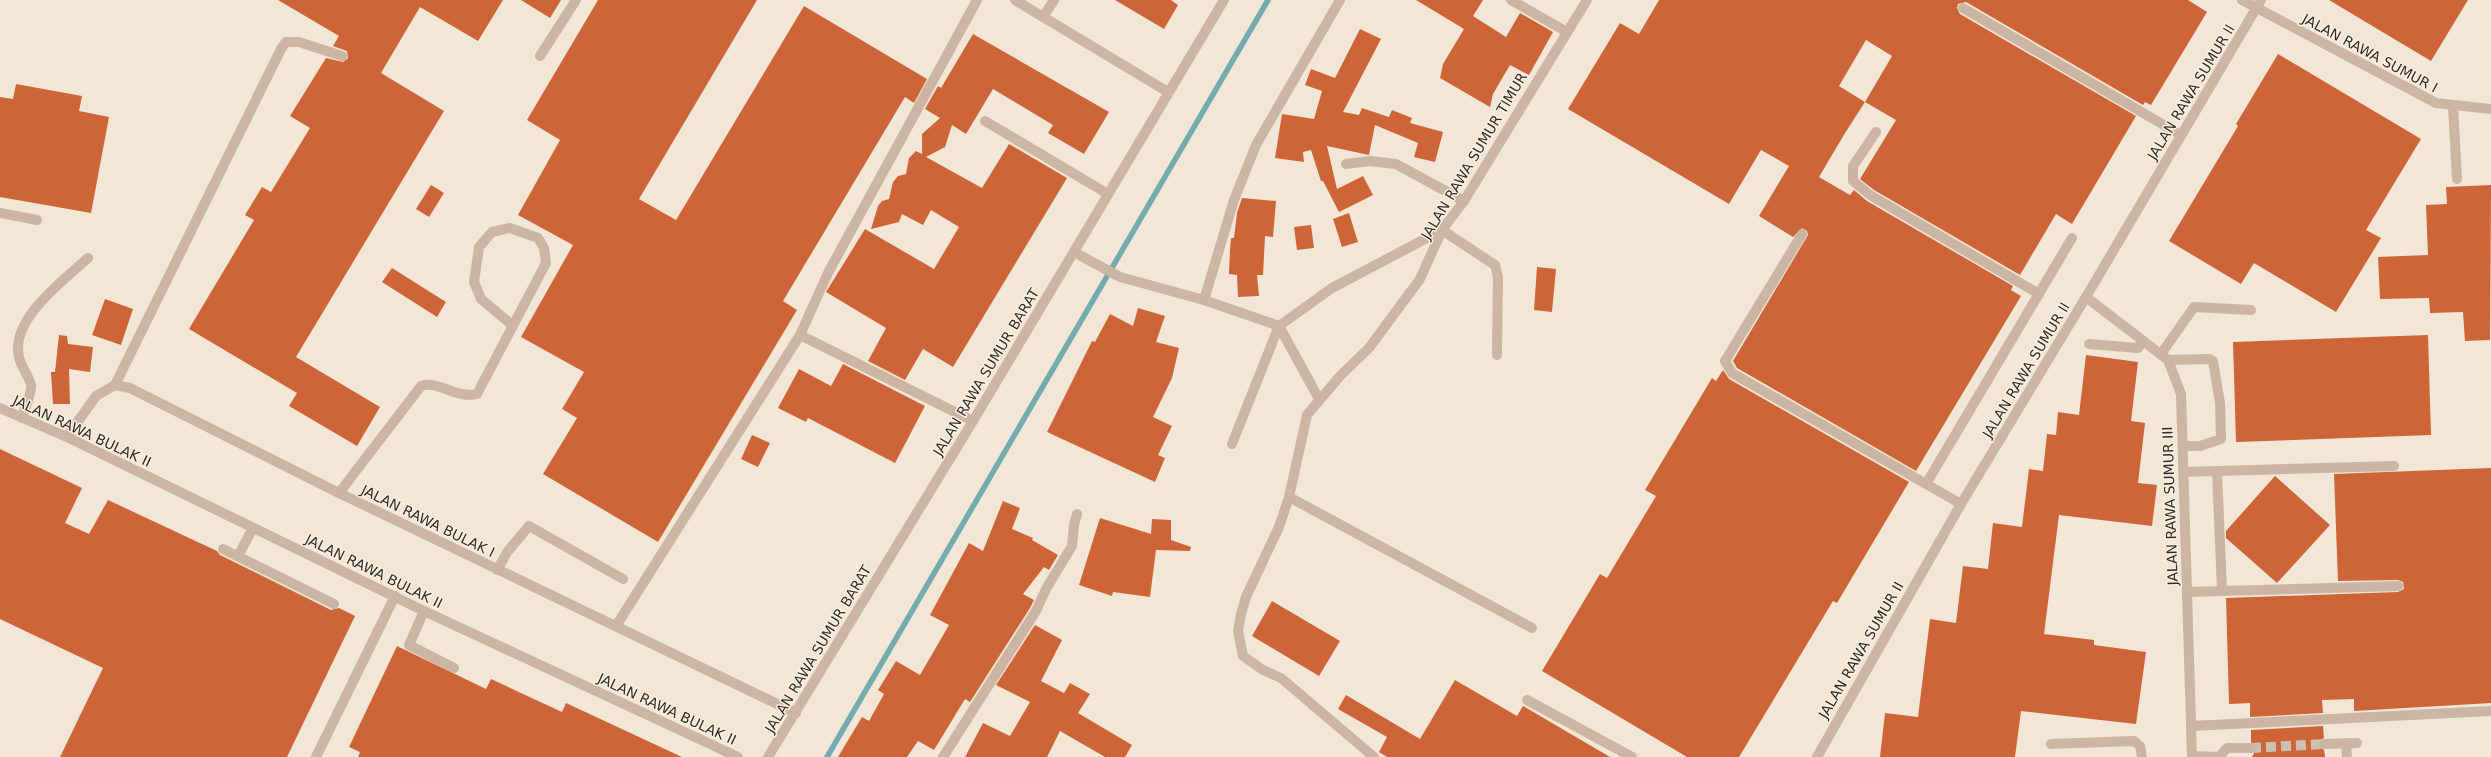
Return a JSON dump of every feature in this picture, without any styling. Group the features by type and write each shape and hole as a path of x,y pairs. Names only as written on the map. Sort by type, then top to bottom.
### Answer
{"street":[{"path":"540,56 576,0"},
{"path":"616,626 800,335 828,273 977,0"},
{"path":"1015,0 1168,92"},
{"path":"1043,17 1054,0"},
{"name":"JALAN RAWA SUMUR BARAT","path":"768,757 973,422 1224,0"},
{"path":"1204,300 1234,200 1256,145 1340,0"},
{"path":"1511,0 1567,32"},
{"name":"JALAN RAWA SUMUR TIMUR","path":"1374,757 1281,678 1263,670 1243,656 1238,631 1246,597 1280,527 1290,497 1307,415 1319,399 1369,348 1420,279 1442,230 1464,201 1587,0"},
{"name":"JALAN RAWA SUMUR I","path":"2242,0 2259,4 2436,103 2491,109"},
{"name":"JALAN RAWA SUMUR II","path":"1817,757 1961,504 2086,298 2259,4"},
{"path":"1963,8 2181,135"},
{"path":"67,437 96,396 115,385 281,49 286,42 299,42 342,56"},
{"path":"2453,106 2457,179"},
{"path":"985,121 1108,194"},
{"path":"1876,132 1853,166 1853,181 1870,195 2039,294"},
{"path":"1346,164 1370,161 1396,164 1464,201"},
{"path":"0,213 37,220"},
{"path":"339,493 421,386 427,384 466,397 477,394 546,263 544,248 538,238 510,228 492,232 479,247 474,282 481,299 512,325"},
{"path":"1232,444 1280,326 1332,288 1442,230 1495,265 1498,277 1497,355"},
{"path":"1802,234 1726,361 1727,367 1732,373 1961,504"},
{"path":"1926,484 2072,238"},
{"path":"1074,252 1120,277 1204,300 1280,326 1319,399"},
{"path":"22,418 31,386 19,356 19,341 22,327 33,311 88,258"},
{"path":"2086,298 2164,357 2209,359 2213,361 2218,383 2221,439 2200,446 2183,446"},
{"path":"2164,357 2194,307 2251,310"},
{"path":"800,335 973,422"},
{"path":"2089,344 2138,348 2143,341"},
{"name":"JALAN RAWA SUMUR III","path":"2164,357 2181,394 2192,756"},
{"name":"JALAN RAWA BULAK I","path":"115,385 143,394 339,493 796,713"},
{"name":"JALAN RAWA BULAK II","path":"0,408 67,437 424,611 738,757"},
{"path":"2184,472 2394,466"},
{"path":"2217,471 2222,591"},
{"path":"1290,497 1532,628"},
{"path":"943,757 1036,611 1046,589 1072,546 1074,525 1078,514"},
{"path":"497,570 508,551 529,526 623,579"},
{"path":"238,556 253,528"},
{"path":"223,549 334,604"},
{"path":"2187,592 2398,586"},
{"path":"316,757 394,596"},
{"path":"424,611 409,645 454,668"},
{"path":"1527,700 1632,757"},
{"path":"2191,726 2491,711"},
{"path":"2051,744 2134,740 2140,746 2142,757"},
{"path":"2346,743 2347,757"},
{"path":"2324,744 2357,743"},
{"path":"2192,756 2220,757 2227,748 2252,748"}],"building":[{"path":"278,0 503,0 478,41 420,7 381,73 444,111 296,357 380,407 357,446 289,406 297,393 189,329 254,220 245,215 262,187 271,192 310,128 290,116 326,58 343,62 348,58 347,51 333,46 339,36"},
{"path":"521,0 561,0 550,18"},
{"path":"598,0 757,0 639,199 676,220 804,6 927,79 914,103 905,97 783,301 797,310 658,542 543,474 577,418 562,409 584,372 521,337 573,245 518,215 560,140 527,120"},
{"path":"1115,0 1171,0 1178,5 1164,29"},
{"path":"1416,0 1483,0 1473,16 1506,37 1520,13 1553,32 1529,75 1510,65 1493,94 1490,107 1440,78 1443,64 1464,29"},
{"path":"1659,0 2188,0 2207,12 2151,105 2145,102 2143,105 1966,2 1958,4 1957,8 1960,14 2136,116 2072,224 2056,214 2020,275 1874,190 1860,179 1896,120 1865,102 1845,133 1819,177 1850,195 1854,190 1867,201 2013,286 2011,290 2021,296 1916,471 1737,368 1733,361 1808,235 1807,231 1802,228 1793,237 1759,216 1789,166 1761,150 1729,204 1568,109 1620,23 1639,34","holes":["1866,40 1892,56 1865,102 1839,86"]},
{"path":"2329,0 2468,0 2431,61"},
{"path":"1360,29 1381,39 1343,112 1359,115 1362,108 1389,117 1392,110 1412,118 1410,123 1443,132 1435,162 1414,157 1418,143 1375,125 1369,155 1327,146 1337,189 1363,176 1373,195 1339,212 1323,181 1321,181 1311,150 1303,152 1304,162 1275,158 1282,114 1314,119 1322,91 1305,85 1311,69 1335,78"},
{"path":"973,34 1109,112 1084,154 1048,133 1053,125 993,89 966,134 952,125 945,147 926,157 982,188 1009,144 1067,178 953,367 923,349 905,380 868,361 886,328 826,292 865,229 934,269 959,227 931,210 923,225 902,214 899,222 871,229 878,206 882,201 889,199 893,182 898,176 906,174 909,158 916,151 922,154 922,134 940,118 925,109 938,86 941,88"},
{"path":"2278,54 2421,139 2366,230 2381,238 2336,312 2254,263 2241,284 2169,241 2238,126 2236,124"},
{"path":"16,84 82,96 79,111 109,117 91,213 0,197 0,97 13,99"},
{"path":"431,185 444,193 429,217 416,209"},
{"path":"2491,185 2490,340 2465,341 2463,312 2430,313 2429,298 2380,299 2378,257 2428,255 2426,205 2447,204 2446,187"},
{"path":"1242,198 1276,201 1273,237 1265,236 1263,275 1257,275 1259,296 1238,297 1237,275 1229,274 1231,238 1234,238 1237,213"},
{"path":"1349,213 1358,242 1342,247 1333,219"},
{"path":"1311,225 1314,248 1297,250 1294,227"},
{"path":"1537,267 1556,269 1552,312 1534,310"},
{"path":"392,268 446,302 437,317 382,282"},
{"path":"105,299 133,309 121,345 92,335"},
{"path":"1138,308 1165,316 1156,342 1179,348 1172,378 1153,417 1172,426 1158,455 1165,458 1155,482 1047,432 1092,341 1095,342 1110,314 1133,326"},
{"path":"59,335 67,336 68,344 93,347 90,372 69,369 70,404 53,404 51,372 55,372"},
{"path":"2428,335 2431,435 2236,442 2233,342"},
{"path":"2086,355 2138,362 2131,421 2145,423 2138,483 2157,485 2152,526 2059,515 2044,634 2094,640 2094,645 2146,652 2136,724 2021,711 2015,757 1880,757 1885,713 1918,717 1930,619 1956,623 1963,566 1988,569 1993,523 2022,527 2029,469 2043,471 2047,434 2056,435 2058,412 2079,415"},
{"path":"843,364 925,406 895,463 808,418 806,422 778,408 799,369 831,386"},
{"path":"1723,370 1729,379 1909,482 1837,603 1833,601 1739,757 1687,757 1542,671 1600,574 1607,578 1656,496 1645,490 1712,378 1716,381"},
{"path":"752,435 770,443 758,467 741,459"},
{"path":"0,449 82,488 65,523 89,534 108,500 217,551 220,555 331,610 339,608 355,616 287,757 60,757 103,668 0,619"},
{"path":"2491,468 2491,703 2354,711 2354,699 2322,700 2323,713 2250,717 2250,703 2229,704 2226,598 2398,592 2404,589 2403,582 2398,580 2338,581 2334,474"},
{"path":"2275,476 2330,525 2277,583 2226,538 2226,531"},
{"path":"1003,501 1020,508 1012,529 1033,538 1032,540 1058,555 1049,570 1044,567 1023,594 1034,600 970,702 965,699 934,750 918,741 907,757 838,757 862,717 869,721 884,694 878,690 896,661 920,675 949,625 930,615 969,543 983,551"},
{"path":"1100,518 1151,534 1152,519 1171,520 1171,540 1191,547 1190,551 1156,550 1150,597 1113,592 1112,596 1079,585"},
{"path":"1272,601 1340,641 1319,676 1252,636"},
{"path":"1035,625 1062,640 1041,681 1064,693 1070,683 1090,694 1078,713 1132,745 1125,757 1105,757 1060,731 1047,757 965,757 983,723 1010,736 1030,702 996,685"},
{"path":"397,646 486,689 491,679 562,712 566,703 682,757 358,757 360,752 349,747"},
{"path":"1455,680 1517,716 1523,706 1610,757 1387,757 1379,752 1387,737 1338,709 1346,695 1420,739"},
{"path":"2323,726 2324,738 2318,741 2318,745 2324,750 2325,757 2252,757 2257,748 2251,742 2251,730"}],"waterway":[{"path":"827,757 1268,0"}],"tunnel":[{"path":"2251,748 2324,744"}]}
